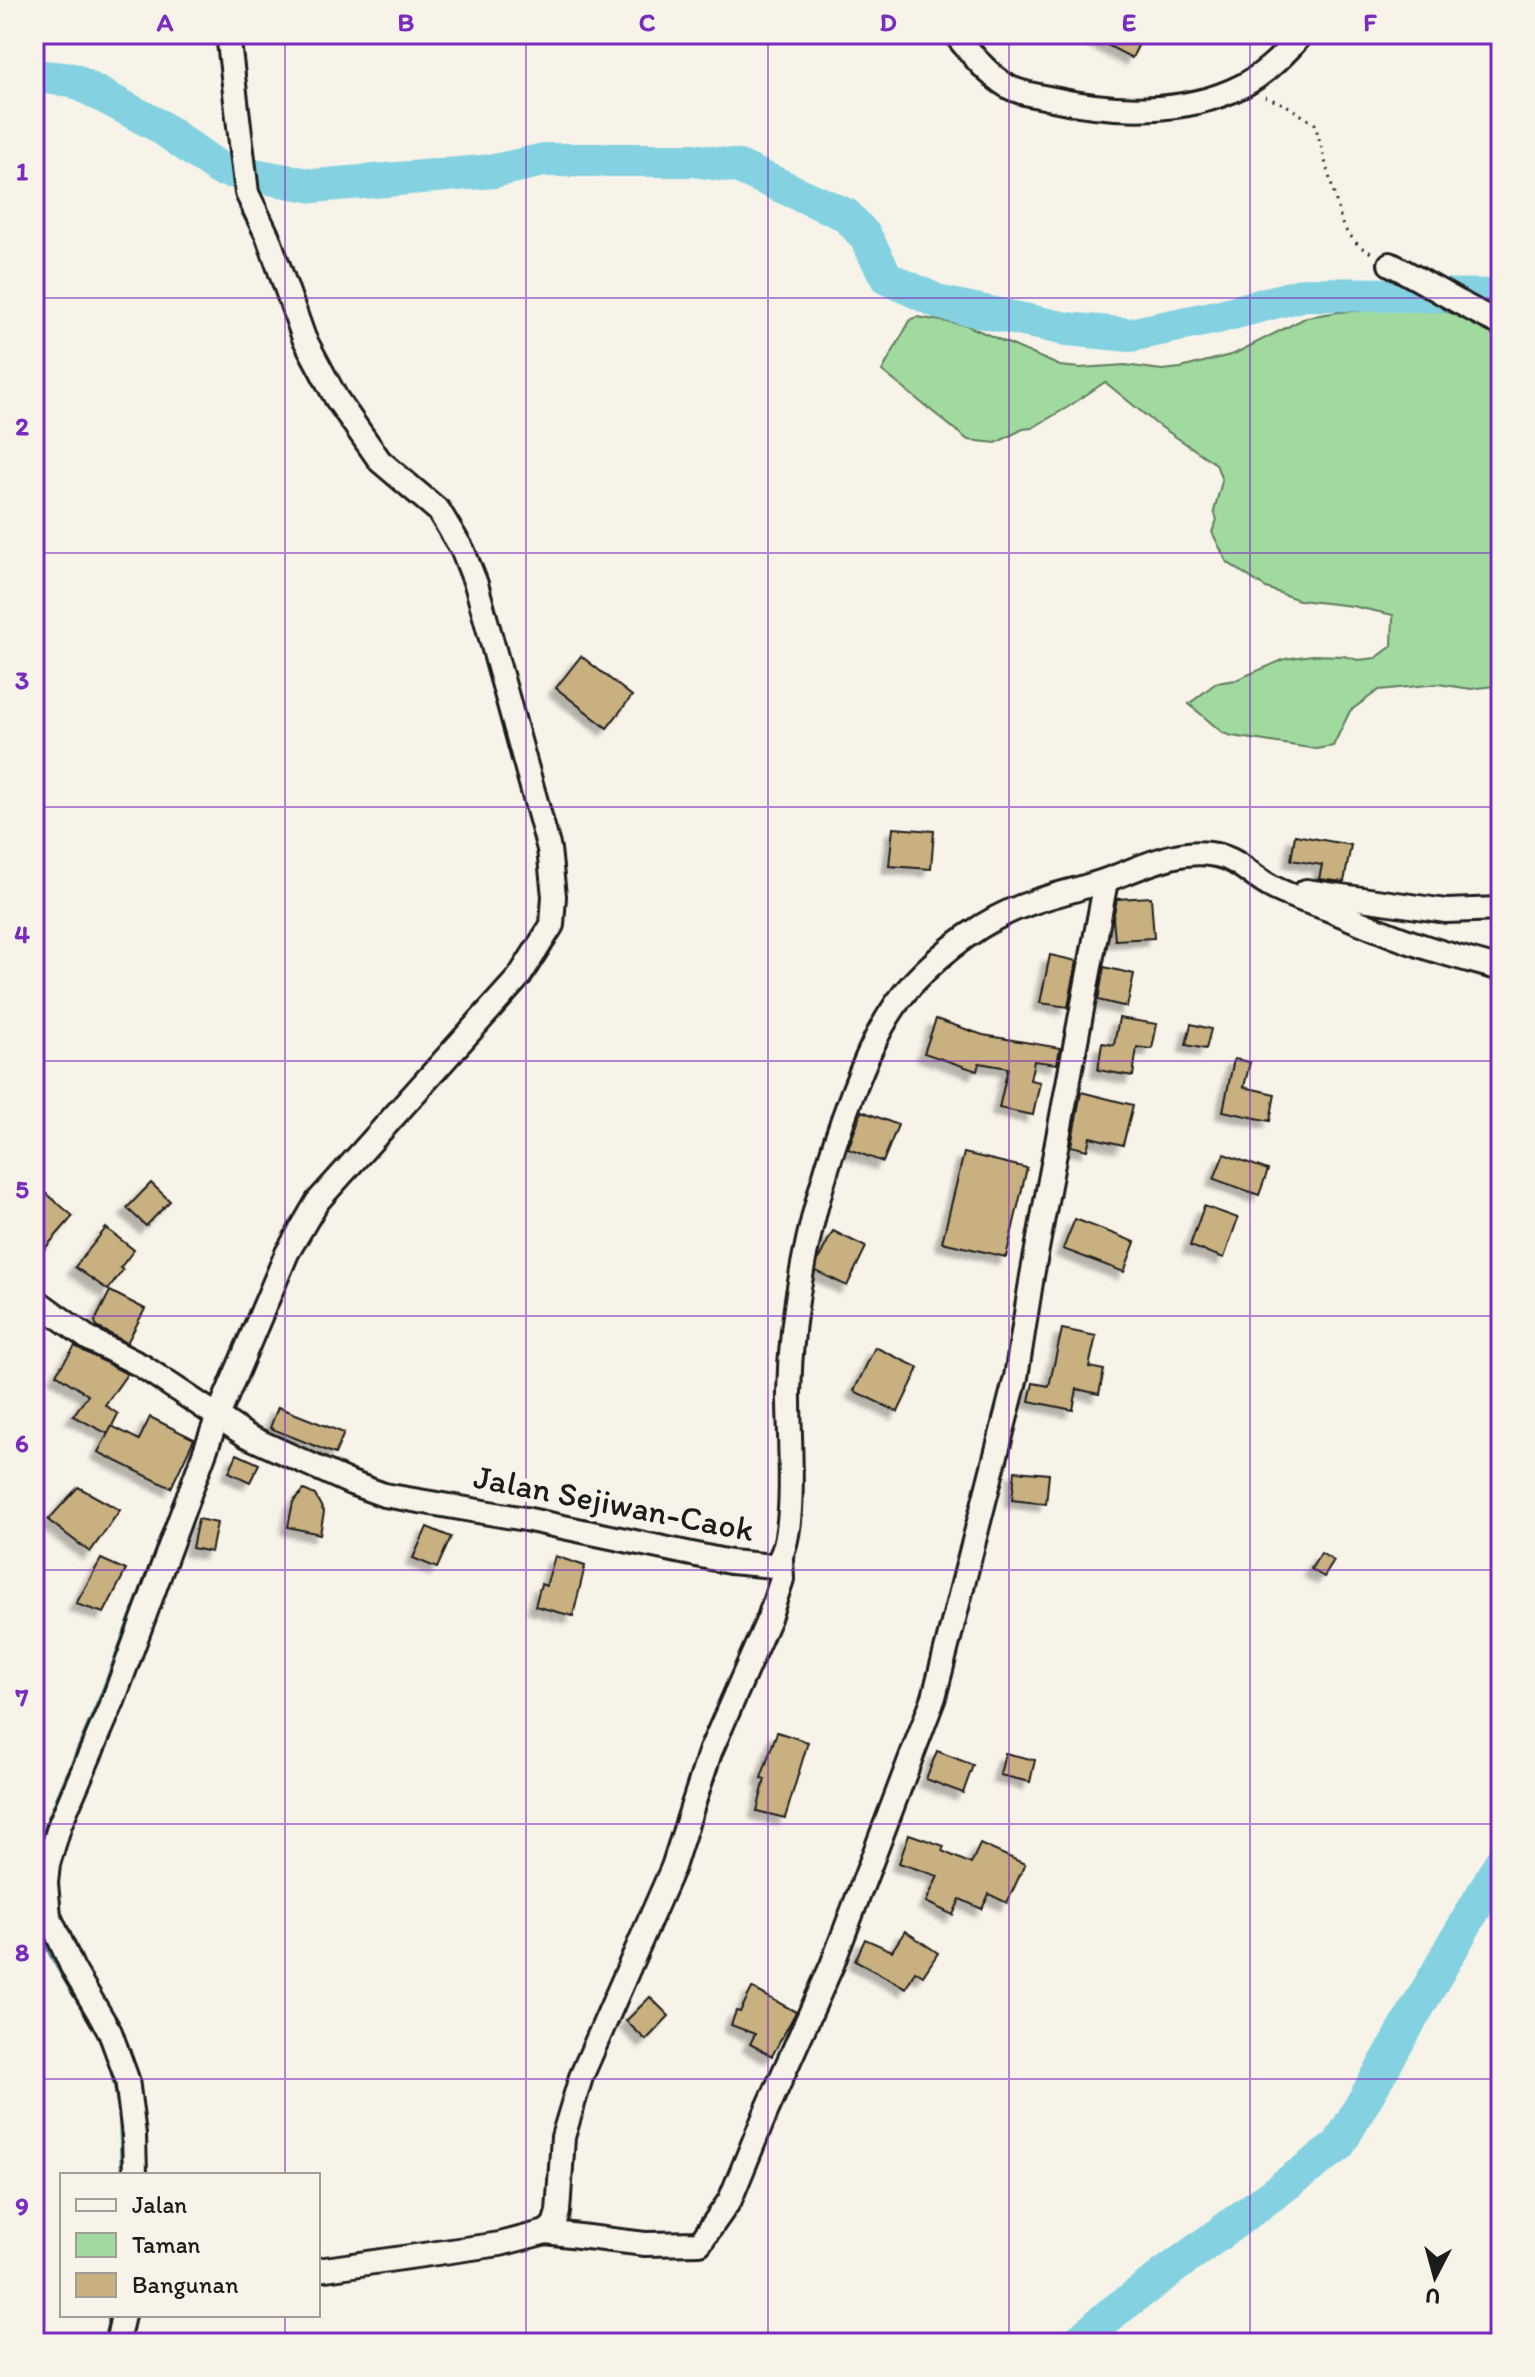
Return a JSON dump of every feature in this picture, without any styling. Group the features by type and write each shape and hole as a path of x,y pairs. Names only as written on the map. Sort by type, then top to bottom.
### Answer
{"street":[{"path":"135,2173 127,2079 110,2032 73,1969 49,1916 46,1883 53,1842 113,1701 210,1410 287,1253 317,1202 519,977 552,925 554,896 549,849 476,584 463,551 439,511 380,461 336,398 304,338 268,237 247,193 228,34"},
{"path":"955,34 982,66 1009,87 1076,104 1167,107 1241,87 1278,59 1302,34"},
{"path":"1390,264 1435,287 1470,310 1501,324"},
{"name":"Jalan Sejiwan-Caok","path":"34,1299 89,1339 142,1366 247,1436 306,1465 384,1495 525,1519 730,1562 774,1566 781,1560 789,1534 789,1380 798,1294 810,1233 834,1146 869,1054 890,1012 915,981 944,955 1004,914 1026,904 1186,855 1214,854 1240,863 1269,886"},
{"path":"320,2270 500,2244 546,2232 645,2244 700,2243 730,2200 832,1965 934,1697 1013,1393 1106,881"},
{"path":"1269,886 1446,911 1501,909"},
{"path":"1269,886 1416,944 1501,969"},
{"path":"546,2232 557,2219 563,2137 581,2077 673,1867 710,1752 769,1618 782,1579 781,1560"},
{"path":"117,2343 123,2317"}],"path":[{"path":"1241,87 1286,105 1315,124 1343,227 1359,246 1390,264"}],"green space":[{"path":"1416,307 1501,321 1501,685 1471,689 1438,684 1379,690 1350,711 1333,746 1316,749 1223,733 1189,704 1216,683 1236,680 1285,659 1312,655 1344,656 1358,660 1376,658 1392,646 1393,615 1352,606 1299,600 1266,588 1227,562 1212,532 1217,520 1214,511 1222,481 1216,464 1155,423 1105,382 1032,428 1023,429 996,443 968,440 882,371 911,319 917,317 966,325 1060,366 1125,365 1162,370 1234,354 1307,317"}],"building":[{"path":"1086,34 1144,34 1132,58"},
{"path":"581,656 632,696 607,728 556,688"},
{"path":"893,828 934,831 931,869 889,866"},
{"path":"1295,835 1351,845 1344,882 1319,879 1322,865 1291,860"},
{"path":"1151,897 1154,938 1115,940 1113,918 1117,899"},
{"path":"1050,955 1077,961 1068,1007 1040,1003"},
{"path":"1104,967 1134,974 1127,1007 1098,1000"},
{"path":"1119,1018 1157,1024 1152,1049 1137,1047 1133,1076 1098,1070 1102,1043 1114,1045"},
{"path":"936,1019 983,1035 1060,1048 1057,1064 1034,1061 1030,1080 1040,1082 1033,1115 999,1108 1008,1068 979,1063 977,1071 924,1053"},
{"path":"1191,1024 1211,1029 1206,1049 1186,1045"},
{"path":"1234,1059 1250,1062 1244,1087 1275,1094 1270,1121 1223,1111"},
{"path":"1081,1092 1133,1105 1123,1145 1090,1137 1087,1150 1071,1146"},
{"path":"862,1111 898,1125 883,1162 848,1149"},
{"path":"964,1153 1027,1168 1006,1257 942,1242"},
{"path":"1224,1154 1268,1170 1259,1195 1214,1179"},
{"path":"151,1183 170,1201 146,1226 127,1208"},
{"path":"47,1194 73,1216 34,1261 34,1211"},
{"path":"1204,1206 1238,1218 1224,1258 1190,1246"},
{"path":"1075,1219 1135,1242 1124,1272 1063,1249"},
{"path":"106,1228 134,1250 108,1290 75,1267"},
{"path":"833,1231 866,1247 847,1286 816,1271 818,1260"},
{"path":"110,1291 145,1309 127,1343 97,1327 95,1321"},
{"path":"1062,1329 1096,1336 1089,1367 1104,1370 1099,1394 1077,1389 1073,1410 1029,1401 1033,1383 1049,1386"},
{"path":"75,1346 127,1374 105,1405 118,1414 108,1434 73,1416 88,1395 56,1374"},
{"path":"875,1347 919,1368 898,1412 854,1391"},
{"path":"278,1407 344,1433 335,1454 270,1428"},
{"path":"150,1417 194,1439 171,1488 98,1452 112,1426 139,1440"},
{"path":"237,1454 259,1464 250,1482 229,1472"},
{"path":"1015,1471 1049,1474 1046,1504 1012,1500"},
{"path":"78,1487 120,1510 90,1552 48,1520"},
{"path":"304,1490 315,1495 324,1512 320,1534 288,1527 293,1502"},
{"path":"198,1519 217,1523 211,1552 192,1548"},
{"path":"427,1527 451,1537 437,1568 413,1558"},
{"path":"1321,1553 1334,1561 1324,1577 1311,1569"},
{"path":"555,1556 585,1566 573,1616 535,1606 541,1584 546,1586"},
{"path":"101,1559 126,1570 104,1613 76,1604"},
{"path":"777,1732 808,1742 785,1818 757,1811 765,1779 761,1778"},
{"path":"937,1751 973,1765 963,1793 926,1779"},
{"path":"1005,1753 1035,1760 1030,1782 1000,1775"},
{"path":"909,1834 944,1846 942,1851 971,1864 980,1844 1025,1864 1007,1903 989,1894 982,1909 960,1899 953,1915 926,1902 938,1876 899,1863"},
{"path":"905,1931 938,1953 923,1976 915,1971 906,1988 855,1961 865,1939 892,1951"},
{"path":"752,1988 796,2012 772,2056 750,2044 755,2034 731,2025 736,2011 740,2012"},
{"path":"650,1997 669,2016 646,2040 626,2021"}],"waterway":[{"path":"34,76 73,80 159,126 220,169 314,186 494,171 544,160 694,160 739,167 846,215 865,236 887,278 941,303 1067,329 1130,335 1305,294 1501,296"},
{"path":"241,208 255,235"},
{"path":"300,354 323,397"},
{"path":"485,659 525,802"},
{"path":"119,2104 112,2070 100,2038 43,1936 37,1918 34,1879 49,1820 102,1696 187,1470"},
{"path":"1077,2343 1108,2316 1338,2146 1501,1862"},
{"path":"121,2115 123,2173"},
{"path":"105,2343 111,2317"}]}
